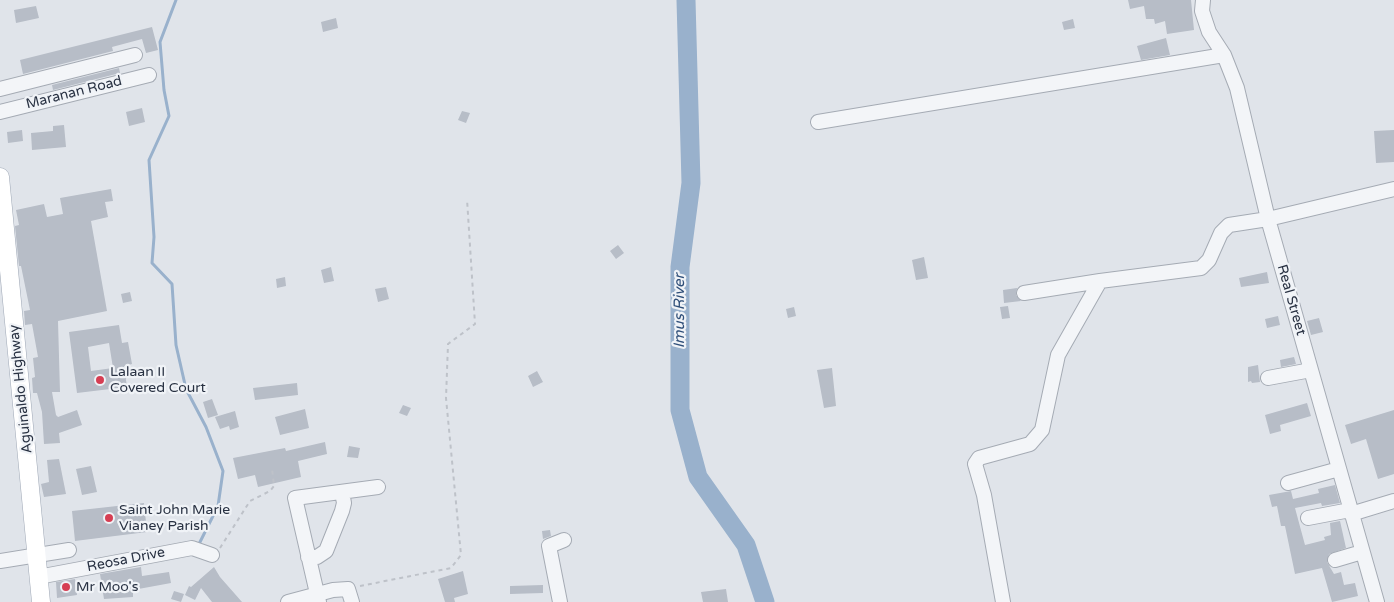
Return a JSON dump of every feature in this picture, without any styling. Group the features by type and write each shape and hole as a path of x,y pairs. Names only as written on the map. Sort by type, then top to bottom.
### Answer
{"main road":[{"name":"Aguinaldo Highway","path":"0,177 41,602"}],"street":[{"name":"Real Street","path":"1203,0 1202,11 1209,32 1224,55 1237,88 1268,219 1377,602"},
{"path":"0,89 135,55"},
{"path":"818,122 1224,55"},
{"name":"Maranan Road","path":"0,112 149,75"},
{"path":"1024,293 1201,268 1209,260 1221,233 1229,225 1268,219 1394,189"},
{"path":"1003,602 984,495 975,464 979,458 1030,444 1042,430 1058,355 1100,281"},
{"path":"1268,378 1310,370"},
{"path":"1288,483 1338,469"},
{"path":"318,599 295,498 378,487"},
{"path":"308,557 317,557 326,551 342,511 344,503 342,492"},
{"path":"1308,518 1351,512 1394,501"},
{"path":"560,602 549,546 564,540"},
{"name":"Reosa Drive","path":"38,577 192,548 212,555"},
{"path":"0,560 69,550"},
{"path":"1335,560 1362,552"},
{"path":"288,602 318,599 333,590 350,595"}],"path":[{"path":"350,595 451,568 461,555 446,398 448,344 475,324 468,199"},
{"path":"212,555 219,550 250,501 270,491 274,486 272,468"}],"building":[{"path":"1128,0 1191,0 1194,30 1167,34 1165,21 1155,24 1154,19 1146,19 1144,6 1130,9"},
{"path":"36,6 39,18 16,23 14,10"},
{"path":"336,18 338,28 323,32 321,22"},
{"path":"1073,19 1075,28 1064,30 1062,22"},
{"path":"152,27 158,50 146,53 142,39 112,47 113,51 23,74 20,60"},
{"path":"1166,38 1170,55 1141,60 1137,46"},
{"path":"119,68 120,73 53,90 52,85"},
{"path":"142,108 145,122 129,126 126,112"},
{"path":"462,111 470,113 466,123 458,120"},
{"path":"64,125 66,147 32,150 31,133 53,131 53,126"},
{"path":"22,130 23,141 8,143 7,132"},
{"path":"1394,130 1394,162 1376,163 1374,131"},
{"path":"111,189 113,201 105,202 108,217 91,221 107,311 58,321 60,392 52,392 56,415 58,417 77,410 82,425 59,433 60,443 44,444 42,412 37,393 33,393 32,378 35,377 33,358 38,357 32,324 25,325 24,311 30,310 21,266 19,266 15,226 19,225 16,210 44,204 47,217 63,214 60,198"},
{"path":"618,245 624,253 616,259 610,251"},
{"path":"924,257 928,278 916,280 912,260"},
{"path":"331,267 334,281 324,283 321,270"},
{"path":"1267,272 1269,283 1241,287 1239,278"},
{"path":"285,277 286,286 277,288 276,279"},
{"path":"386,287 389,299 378,302 375,289"},
{"path":"1017,288 1016,295 1021,301 1004,303 1003,290"},
{"path":"130,292 132,301 123,303 121,294"},
{"path":"1008,306 1010,318 1002,319 1000,307"},
{"path":"794,307 796,316 788,318 786,309"},
{"path":"1278,316 1280,325 1267,328 1265,319"},
{"path":"1319,318 1323,332 1311,335 1307,321"},
{"path":"119,325 122,343 128,342 132,364 124,366 127,387 77,393 69,332","holes":["109,343 113,368 91,371 88,347"]},
{"path":"1294,357 1296,364 1281,367 1280,360"},
{"path":"1258,365 1260,382 1248,382 1248,367"},
{"path":"832,368 836,406 824,408 817,370"},
{"path":"537,371 543,382 533,387 528,376"},
{"path":"297,383 298,395 255,400 253,388"},
{"path":"212,399 218,415 208,418 203,402"},
{"path":"1307,403 1311,416 1280,425 1281,431 1270,434 1265,415"},
{"path":"403,405 411,408 407,416 399,413"},
{"path":"305,409 309,428 280,435 275,417"},
{"path":"1394,410 1394,474 1378,479 1366,439 1351,444 1345,425"},
{"path":"235,411 239,427 230,430 229,426 220,429 215,417"},
{"path":"325,442 327,454 298,461 301,477 258,487 255,475 238,479 233,458 285,448 286,451"},
{"path":"349,446 360,448 358,458 347,457"},
{"path":"59,459 66,494 44,497 41,484 49,482 47,460"},
{"path":"91,466 97,492 82,495 76,469"},
{"path":"1335,485 1340,503 1322,506 1321,503 1295,508 1305,545 1325,540 1324,537 1331,535 1330,523 1340,521 1346,548 1329,554 1327,562 1334,574 1341,572 1344,585 1355,583 1358,596 1332,602 1322,568 1295,574 1285,526 1281,526 1277,506 1272,507 1269,495 1291,491 1293,499 1319,493 1318,489"},
{"name":"Saint John Marie Vianey Parish","path":"144,503 147,532 75,541 72,511"},
{"path":"550,530 551,536 543,539 542,531"},
{"path":"141,567 142,576 169,572 171,583 133,590 133,597 104,599 100,574"},
{"path":"214,567 220,577 242,602 212,602 201,588 195,600 185,595 189,586 191,587"},
{"path":"463,571 468,594 454,598 455,602 445,602 438,579"},
{"name":"Mr Moo's","path":"75,579 77,595 57,598 56,582"},
{"path":"543,585 543,593 510,594 510,586"},
{"path":"726,589 728,602 703,602 701,592"},
{"path":"174,591 184,594 181,602 171,599"}],"waterway":[{"path":"176,0 160,42 164,90 169,116 149,160 154,237 152,263 172,284 176,345 186,389 206,427 223,471 218,506 199,544"},
{"name":"Imus River","path":"686,0 691,183 680,267 680,410 698,477 746,545 765,602"}],"place":[{"name":"Lalaan II Covered Court","path":"100,380"},
{"name":"Saint John Marie Vianey Parish","path":"109,518"},
{"name":"Mr Moo's","path":"66,587"}]}
